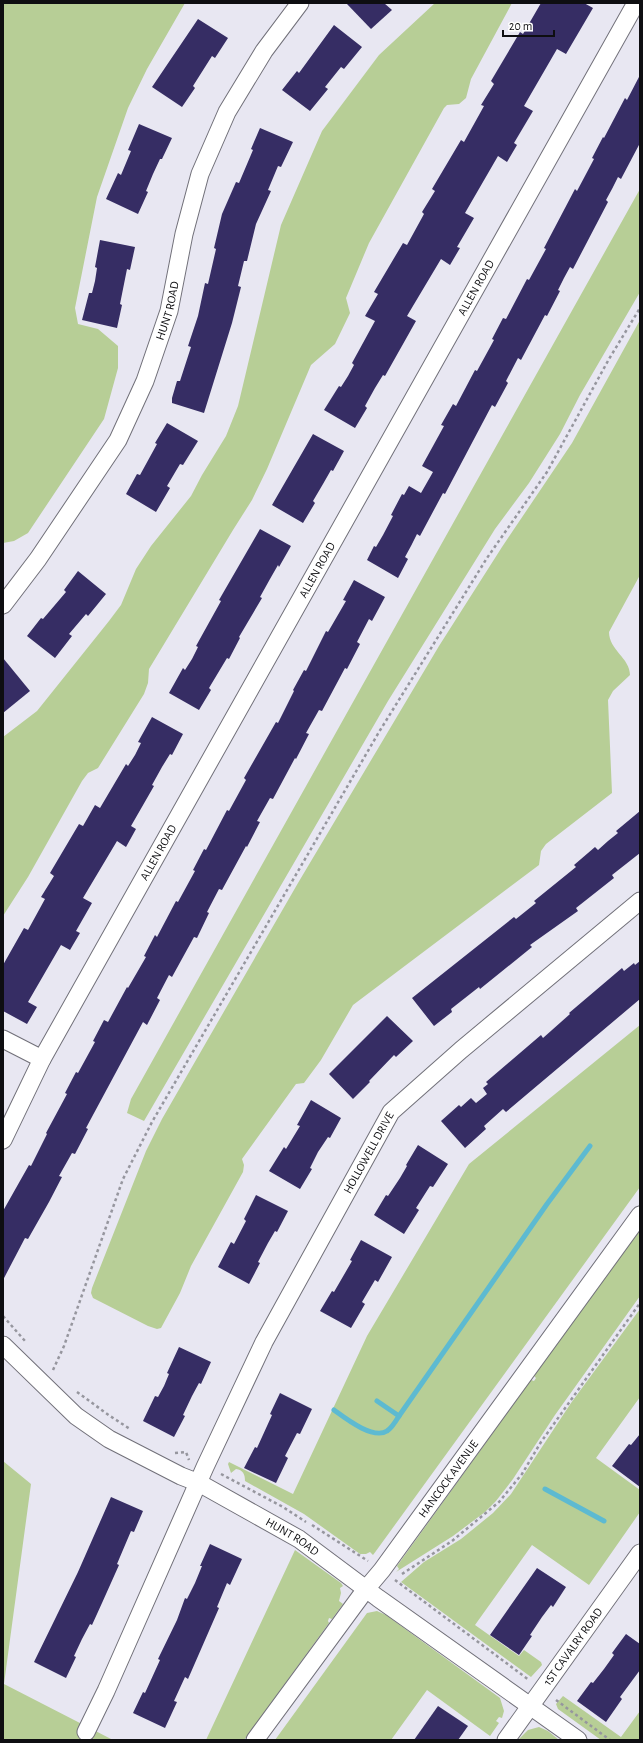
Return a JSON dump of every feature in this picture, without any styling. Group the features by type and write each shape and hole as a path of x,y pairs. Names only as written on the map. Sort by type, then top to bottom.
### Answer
{"street":[{"name":"HUNT ROAD","path":"3,604 38,559 118,440 145,381 169,311 184,234 200,174 231,105 264,50 300,3"},
{"name":"ALLEN ROAD","path":"3,1140 42,1059 636,3"},
{"name":"HOLLOWELL DRIVE","path":"86,1732 106,1691 205,1467 264,1342 392,1112 460,1050 640,901"},
{"path":"3,1039 42,1059"},
{"name":"HANCOCK AVENUE","path":"255,1740 366,1589 382,1570 640,1215"},
{"name":"HUNT ROAD","path":"3,1345 76,1416 110,1439 181,1476 199,1483 299,1539 366,1589 578,1740"},
{"name":"1ST CAVALRY ROAD","path":"506,1740 640,1553"}],"path":[{"path":"52,1373 66,1339 123,1179 152,1122 379,732 487,558 547,472 609,358 640,308"},
{"path":"610,1740 394,1579 452,1541 499,1502 522,1474 541,1442 640,1302"}],"green space":[{"path":"3,3 185,3 147,69 128,108 97,197 75,308 78,324 98,329 118,346 118,368 104,419 28,533 14,541 3,543"},
{"path":"435,3 512,3 471,79 466,98 459,104 447,105 444,108 369,243 346,298 350,313 335,344 311,365 267,469 252,500 149,669 148,683 144,694 98,768 88,773 82,781 28,877 3,916 3,737 37,711 109,621 121,605 136,569 151,546 191,496 226,436 238,406 281,225 322,131 379,55"},
{"path":"640,189 640,292 580,395 560,434 529,483 495,529 388,701 144,1121 127,1113 131,1099"},
{"path":"640,320 640,575 609,632 612,644 627,664 630,675 613,691 608,700 612,793 546,844 541,851 539,865 353,1005 321,1060 304,1083 296,1084 242,1159 244,1165 243,1172 191,1266 180,1293 161,1328 157,1329 148,1326 93,1298 91,1293 92,1288 146,1151 162,1119 298,883 439,646 502,547 572,443"},
{"path":"640,1025 640,1187 373,1555 370,1552 360,1554 304,1514 245,1481 242,1471 236,1469 231,1473 228,1464 229,1462 293,1494 367,1336 469,1164"},
{"path":"640,1230 640,1296 555,1415 513,1479 496,1501 485,1512 453,1536 396,1572 399,1569 397,1566 531,1380 534,1381 536,1378 534,1376"},
{"path":"640,1309 640,1397 596,1458 640,1490 640,1512 589,1585 532,1545 475,1625 519,1656 524,1650 541,1662 542,1665 531,1677 401,1582 424,1562 461,1539 493,1513 511,1494 571,1403"},
{"path":"3,1461 31,1484 4,1684 113,1740 3,1740"},
{"path":"295,1550 341,1583 343,1586 340,1588 341,1593 339,1601 343,1604 332,1619 329,1618 329,1623 244,1740 206,1740"},
{"path":"377,1611 386,1615 500,1698 504,1711 502,1718 499,1717 496,1721 499,1723 490,1736 427,1690 391,1740 275,1740 367,1613"},
{"path":"563,1696 621,1737 640,1711 640,1740 601,1740 558,1709 556,1704"},
{"path":"539,1727 548,1731 559,1740 518,1740 528,1730"}],"building":[{"path":"346,3 384,3 392,10 371,29"},
{"path":"541,3 584,3 593,8 566,54 557,49 524,106 533,111 514,143 517,145 507,162 498,156 465,213 474,218 457,247 460,248 450,265 441,259 407,316 416,321 385,376 383,375 375,388 365,406 367,408 355,428 324,410 339,386 341,387 348,376 354,365 352,363 375,321 365,316 378,294 374,292 403,243 407,245 424,214 422,212 435,191 432,189 461,140 464,142 484,106 481,105 494,84 491,81 520,32 523,34"},
{"path":"198,19 228,38 215,58 212,56 193,86 195,88 182,107 152,87"},
{"path":"334,25 362,47 344,69 341,67 325,87 328,89 310,111 282,90 297,71 299,73"},
{"path":"640,75 640,143 621,179 618,177 606,200 608,202 573,269 570,267 564,278 558,290 560,291 547,316 545,315 521,360 518,358 506,381 508,383 495,407 492,405 445,494 443,493 420,536 417,534 405,557 408,559 398,578 367,560 374,546 376,547 383,535 402,494 404,495 409,486 421,493 433,472 422,466 444,426 441,425 453,404 456,406 475,370 477,371 494,340 492,339 503,318 506,319 527,279 529,280 575,189 577,191 594,159 592,158 603,137 604,138 625,98 627,100"},
{"path":"139,124 172,138 153,174 146,191 148,192 138,214 106,199 118,173 121,175 131,151 128,150"},
{"path":"260,128 293,142 281,167 278,166 268,190 271,191 256,224 247,261 244,261 238,286 241,287 232,323 204,413 172,403 172,398 177,381 180,381 191,347 188,346 198,316 205,283 208,284 222,214 236,182 239,183 253,150 251,149"},
{"path":"100,240 135,247 130,270 127,269 117,328 82,320 89,293 92,293 95,281 97,268 95,267"},
{"path":"167,423 198,441 183,465 180,464 167,486 170,488 156,512 126,494 137,474 140,475 157,444 155,443"},
{"path":"313,434 344,451 313,501 315,503 303,523 272,505"},
{"path":"260,529 291,546 270,579 260,597 262,598 239,637 240,638 229,659 227,658 209,688 211,690 199,710 169,693 183,668 185,670 192,659 198,647 196,646 221,601 219,600"},
{"path":"78,571 106,594 88,616 86,614 69,634 72,636 55,658 27,636 41,618 43,619 66,592 64,590"},
{"path":"354,580 385,597 372,621 369,619 357,642 360,644 347,669 345,668 322,711 319,710 306,733 309,734 296,759 295,758 273,799 270,798 257,821 260,822 247,847 246,846 222,890 219,889 207,912 209,913 197,938 194,937 172,977 169,975 157,998 160,1000 147,1025 143,1022 86,1128 88,1129 75,1154 72,1153 59,1176 62,1177 49,1202 28,1239 25,1238 3,1280 3,1211 29,1165 31,1166 47,1134 46,1133 67,1094 65,1093 95,1042 93,1041 104,1020 108,1022 127,987 128,988 146,957 144,956 155,935 157,937 176,901 178,902 195,871 193,870 204,849 206,850 227,810 229,811 246,780 244,778 276,722 278,723 304,670 306,671 326,631 328,632 346,601 343,600"},
{"path":"3,658 30,691 3,713"},
{"path":"152,717 183,734 172,755 170,754 162,767 152,785 154,786 131,826 136,829 126,847 117,841 83,898 92,903 76,931 80,933 70,950 61,945 28,1002 37,1007 27,1024 3,1011 3,965 24,928 28,930 45,899 41,897 54,876 50,873 79,824 83,826 95,805 100,808 126,764 128,766 135,755 141,743 138,742"},
{"path":"640,811 640,853 612,875 614,878 576,908 578,911 530,945 532,947 480,989 479,987 451,1009 452,1012 434,1026 412,998 514,917 516,919 536,903 534,901 576,867 574,865 595,847 598,850 618,833 616,831"},
{"path":"640,961 640,999 506,1112 503,1109 484,1126 486,1129 465,1148 441,1121 459,1105 461,1107 471,1098 476,1103 487,1094 483,1088 488,1084 486,1082 541,1035 543,1038 570,1014 569,1013 622,968 624,971 634,963 635,965"},
{"path":"387,1016 413,1041 396,1057 394,1055 353,1099 329,1074"},
{"path":"311,1100 341,1118 330,1138 328,1137 318,1152 310,1168 312,1169 300,1189 269,1171 284,1147 286,1149 300,1126 297,1125"},
{"path":"418,1145 448,1164 433,1187 430,1186 416,1208 419,1210 404,1234 374,1215 386,1195 388,1196 400,1178"},
{"path":"256,1195 288,1211 277,1232 275,1231 268,1243 249,1284 218,1267 231,1242 234,1244 246,1221 244,1219"},
{"path":"361,1240 392,1257 378,1282 375,1280 362,1302 365,1304 351,1328 320,1311 332,1291 334,1292 352,1261 350,1260"},
{"path":"179,1347 211,1362 201,1384 199,1383 192,1396 183,1415 185,1416 174,1437 143,1421 155,1396 158,1397 164,1386 169,1374 167,1373"},
{"path":"280,1393 312,1409 300,1434 297,1433 285,1456 288,1458 276,1483 244,1468 255,1447 257,1448"},
{"path":"640,1434 640,1487 612,1466 629,1444 631,1445"},
{"path":"111,1497 143,1511 134,1532 131,1531 117,1564 119,1565 92,1625 90,1624 74,1656 76,1657 66,1678 34,1662 78,1572"},
{"path":"210,1544 242,1559 230,1585 227,1583 217,1607 219,1608 188,1679 185,1677 174,1701 177,1702 165,1728 133,1713 143,1692 145,1693 160,1660 158,1659 177,1620 185,1598 187,1599 195,1583 202,1566 200,1566"},
{"path":"537,1568 566,1587 553,1607 551,1605 542,1617 530,1635 532,1636 519,1655 490,1635"},
{"path":"626,1634 640,1644 640,1670 620,1697 622,1699 606,1722 577,1701 591,1682 593,1683 604,1669 614,1655 612,1653"},
{"path":"438,1706 468,1726 458,1740 414,1740"}],"waterway":[{"path":"334,1410 352,1423 374,1433 381,1433 391,1428 547,1204 590,1146"},
{"path":"377,1401 399,1416"},
{"path":"545,1489 604,1521"}]}
